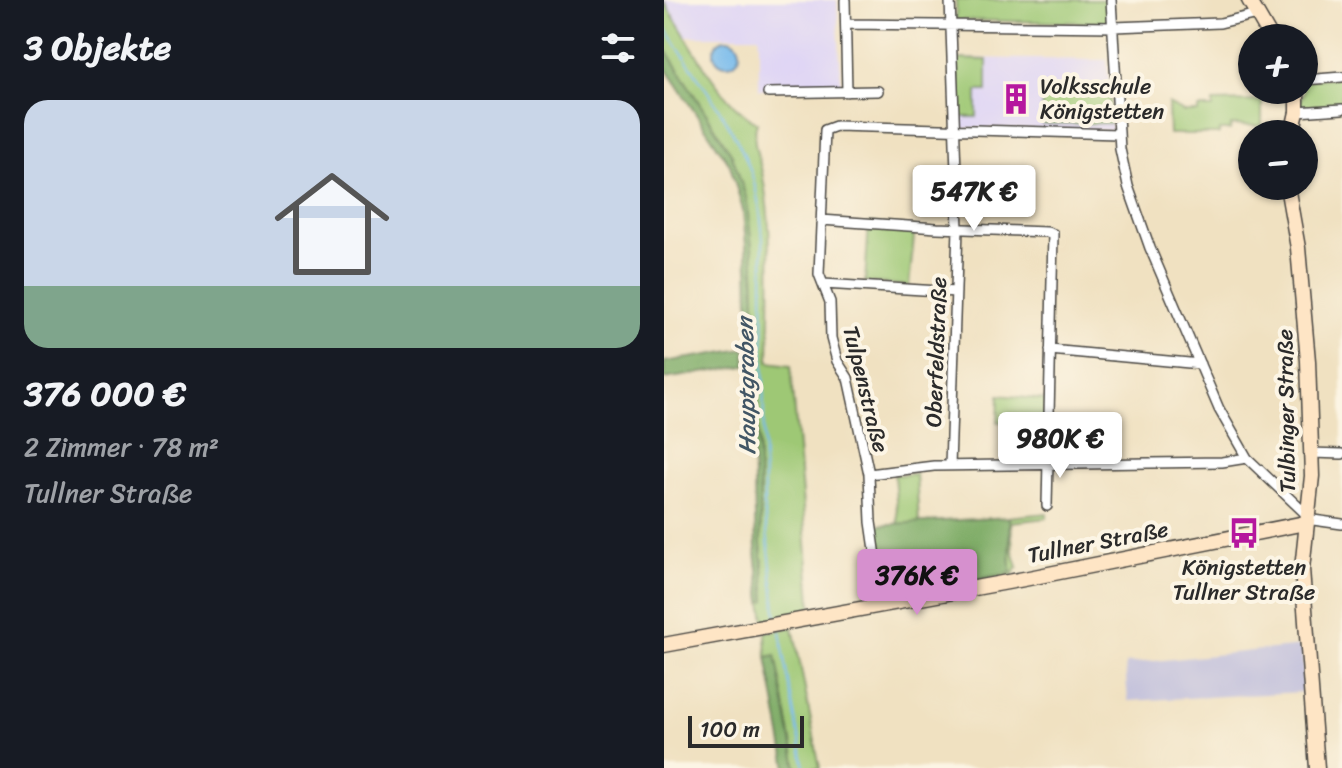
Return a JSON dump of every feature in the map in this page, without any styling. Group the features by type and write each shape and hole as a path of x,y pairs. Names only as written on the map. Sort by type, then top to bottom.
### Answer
{"main road":[{"path":"1249,0 1263,24"},
{"path":"1295,120 1299,104"},
{"name":"Tulbinger Straße","path":"1289,200 1306,316 1311,498 1306,519 1302,587 1316,731"},
{"name":"Tullner Straße","path":"664,645 883,605 1306,519"},
{"path":"1316,731 1317,768"},
{"path":"1316,731 1324,768"}],"street":[{"path":"845,0 847,92"},
{"name":"Oberfeldstraße","path":"950,0 958,229 950,466"},
{"path":"1111,0 1118,134 1135,207 1219,409 1247,458 1306,519 1342,524"},
{"path":"846,24 1114,27 1220,23 1257,14"},
{"path":"1318,81 1342,77"},
{"path":"768,93 878,91"},
{"path":"1297,112 1342,109"},
{"name":"Tulpenstraße","path":"883,605 871,522 869,474 848,378 837,361 831,338 830,302 819,274 824,135 827,128 836,126 956,128"},
{"path":"956,128 1118,134"},
{"path":"821,220 1053,234 1047,506"},
{"path":"823,284 956,292"},
{"path":"1050,350 1200,364"},
{"path":"1311,453 1342,454"},
{"path":"869,474 950,466 1222,462 1247,458"}],"shaded area":[{"path":"664,0 837,0 841,83 837,89 759,89 759,36 687,36"},
{"path":"951,58 1107,60 1112,130 956,128"},
{"path":"1302,646 1304,692 1128,701 1125,664"}],"green space":[{"path":"956,0 1107,0 1107,23 956,20"},
{"path":"664,2 717,85 729,100 757,123 755,143 763,177 770,245 769,362 791,365 812,614 765,621 762,602 766,600 761,544 754,264 746,198 732,155 664,47"},
{"path":"664,47 732,155 746,197 754,264 761,544 766,601 762,602 756,553 748,269 743,211 730,165 664,66"},
{"path":"956,59 987,60 987,91 977,91 977,117 961,117"},
{"path":"1342,77 1342,109 1297,112 1300,104 1318,104 1318,79"},
{"path":"1042,94 1110,96 1111,123 1042,124"},
{"path":"1213,102 1262,104 1262,120 1238,120 1238,125 1231,125 1230,130 1219,130 1219,134 1169,134 1168,104 1184,112 1198,112 1198,108 1213,108"},
{"path":"869,223 915,227 909,286 865,282"},
{"path":"745,349 746,366 664,379 664,362"},
{"path":"999,395 1046,400 1046,424 998,422"},
{"path":"1052,420 1077,423 1074,459 1051,458"},
{"path":"916,474 919,523 898,524 894,475"},
{"path":"1047,513 1047,518 1011,522 1013,551 1018,567 1011,577 886,600 885,595 1011,573 1009,517"},
{"path":"1009,517 1011,573 885,595 875,525"},
{"path":"793,627 820,768 797,768 776,656 767,657 766,632"},
{"path":"776,655 797,768 787,768 767,657"}],"water":[{"path":"727,39 736,43 740,52 736,61 727,65 718,61 714,52 718,43"}],"waterway":[{"name":"Hauptgraben","path":"664,25 737,140 753,177 758,198 763,241 764,507 777,618"},
{"name":"Hauptgraben","path":"780,632 805,768"}],"place":[{"name":"Volksschule Königstetten","path":"1016,99"},
{"name":"Königstetten Tullner Straße","path":"1244,533"}]}
